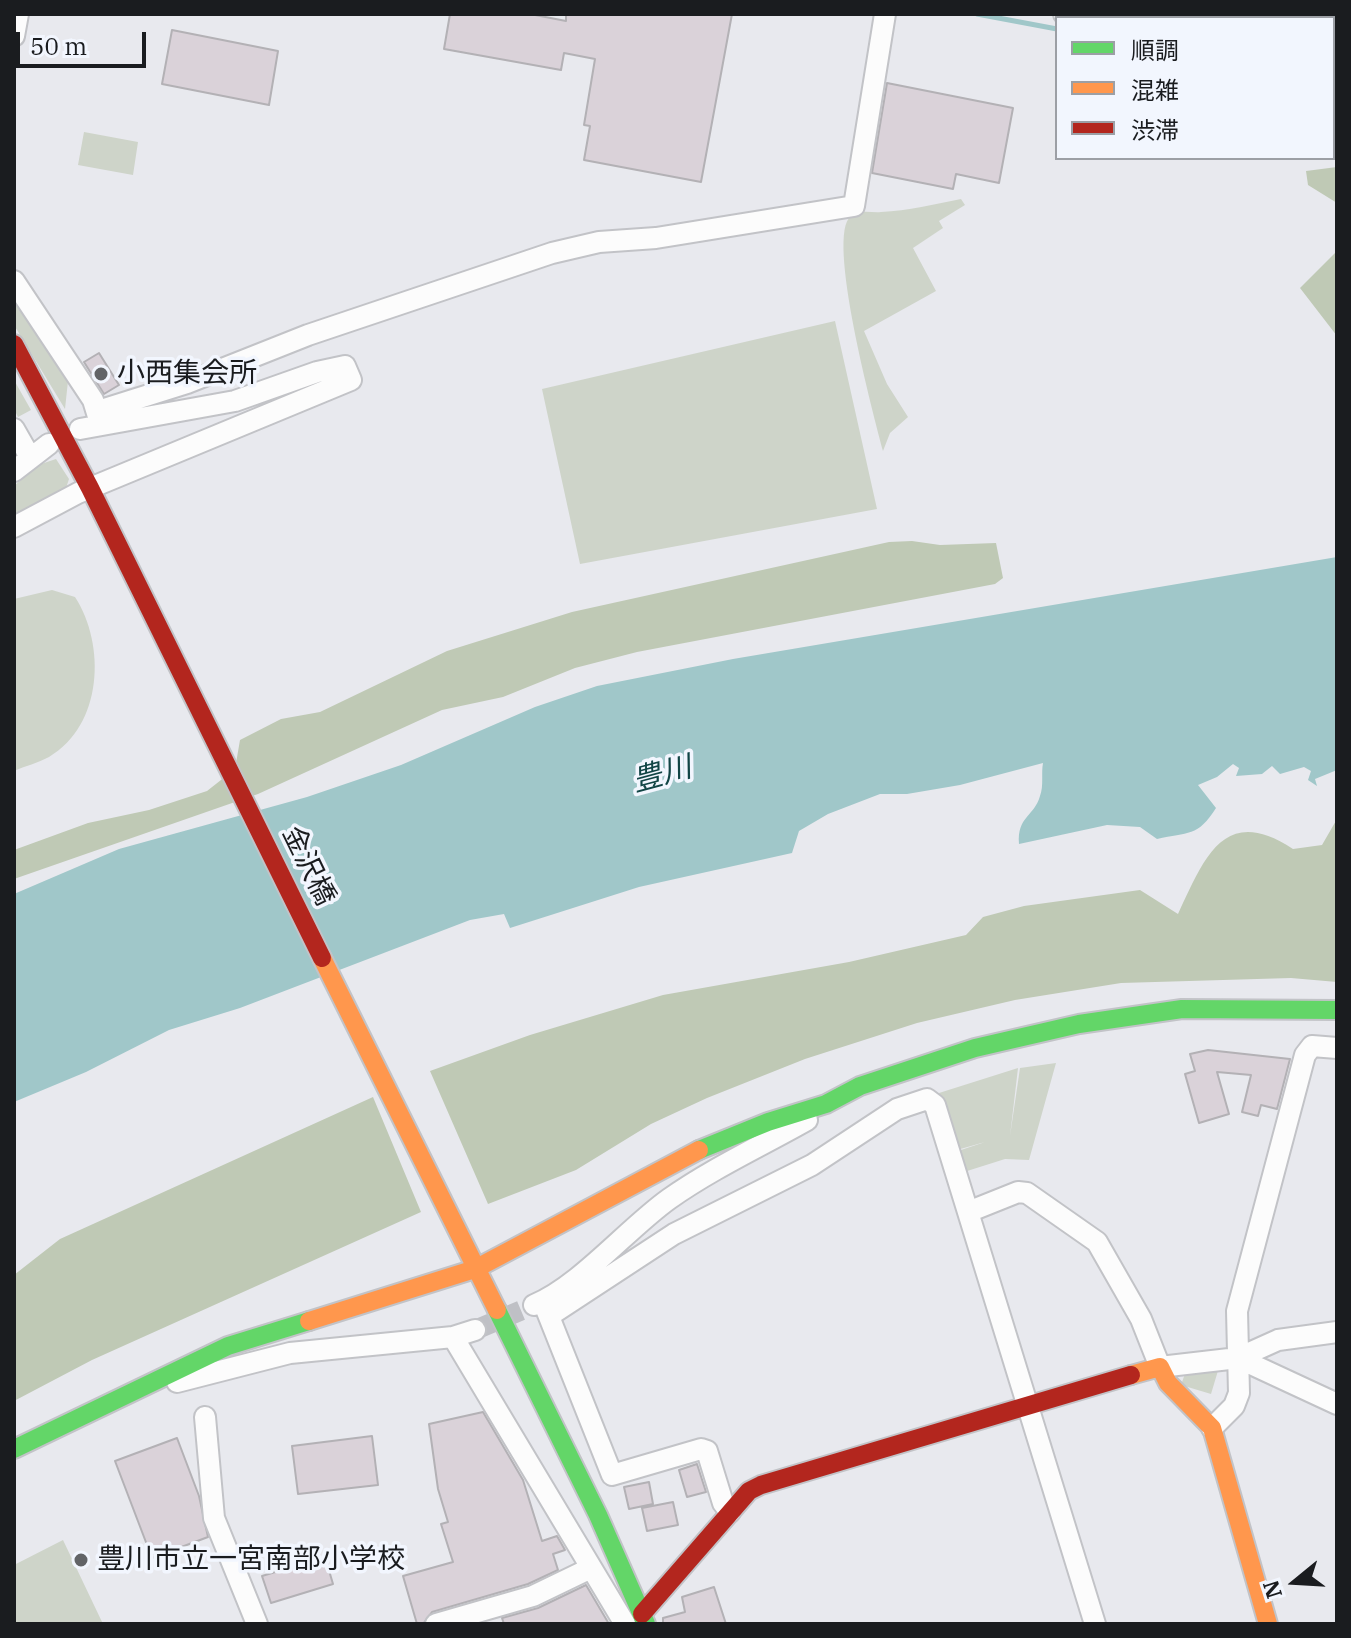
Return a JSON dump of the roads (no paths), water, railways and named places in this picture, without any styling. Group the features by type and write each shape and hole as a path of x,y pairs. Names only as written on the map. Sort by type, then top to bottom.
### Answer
{"street":[{"path":"14,36 18,14"},
{"path":"93,421 308,335 552,253 599,242 656,238 854,206 885,14"},
{"path":"1064,14 1101,14"},
{"path":"14,281 93,421"},
{"name":"金沢橋","path":"14,344 90,488 598,1515 638,1621"},
{"path":"14,527 90,488 351,380 345,366 317,372 235,401 93,421"},
{"path":"14,471 20,447 49,444"},
{"path":"14,1449 228,1346 475,1269 699,1150 768,1122 826,1104 860,1086 975,1048 1079,1024 1182,1009 1337,1010"},
{"path":"1212,1428 1234,1406 1239,1393 1237,1311 1305,1055 1312,1046 1337,1048"},
{"path":"542,1307 674,1234 812,1165 897,1109 927,1099 935,1105 1092,1622"},
{"path":"542,1307 667,1200 733,1159 806,1121 826,1104"},
{"path":"968,1212 1018,1192 1027,1193 1097,1242 1141,1319 1168,1383 1212,1428 1268,1624"},
{"path":"542,1307 612,1475 701,1449 707,1451 723,1503 730,1512"},
{"path":"95,1408 134,1402 188,1378 290,1353 453,1337 475,1330"},
{"path":"453,1337 591,1568 638,1621 730,1512 749,1491 761,1485 1160,1367 1238,1358 1278,1340 1337,1332"},
{"path":"1238,1358 1337,1404"},
{"path":"205,1417 214,1518 257,1624"},
{"path":"436,1624 533,1596 591,1568"}],"water":[{"name":"豊川","path":"1337,557 1337,770 1315,779 1317,786 1308,780 1311,771 1304,767 1280,774 1272,766 1262,774 1236,776 1239,768 1233,764 1217,777 1198,785 1216,808 1204,824 1191,832 1157,839 1140,827 1107,825 1019,844 1023,822 1041,792 1043,763 960,785 907,794 880,794 828,814 799,831 792,853 639,887 510,928 504,914 470,920 240,1008 169,1030 86,1072 14,1102 14,894 119,849 307,797 401,765 535,707 597,686 733,659"}],"waterway":[{"path":"977,14 1055,29"}],"tunnel":[{"path":"475,1330 534,1305"}],"place":[{"name":"小西集会所","path":"101,374"},
{"name":"豊川市立一宮南部小学校","path":"81,1560"}]}
